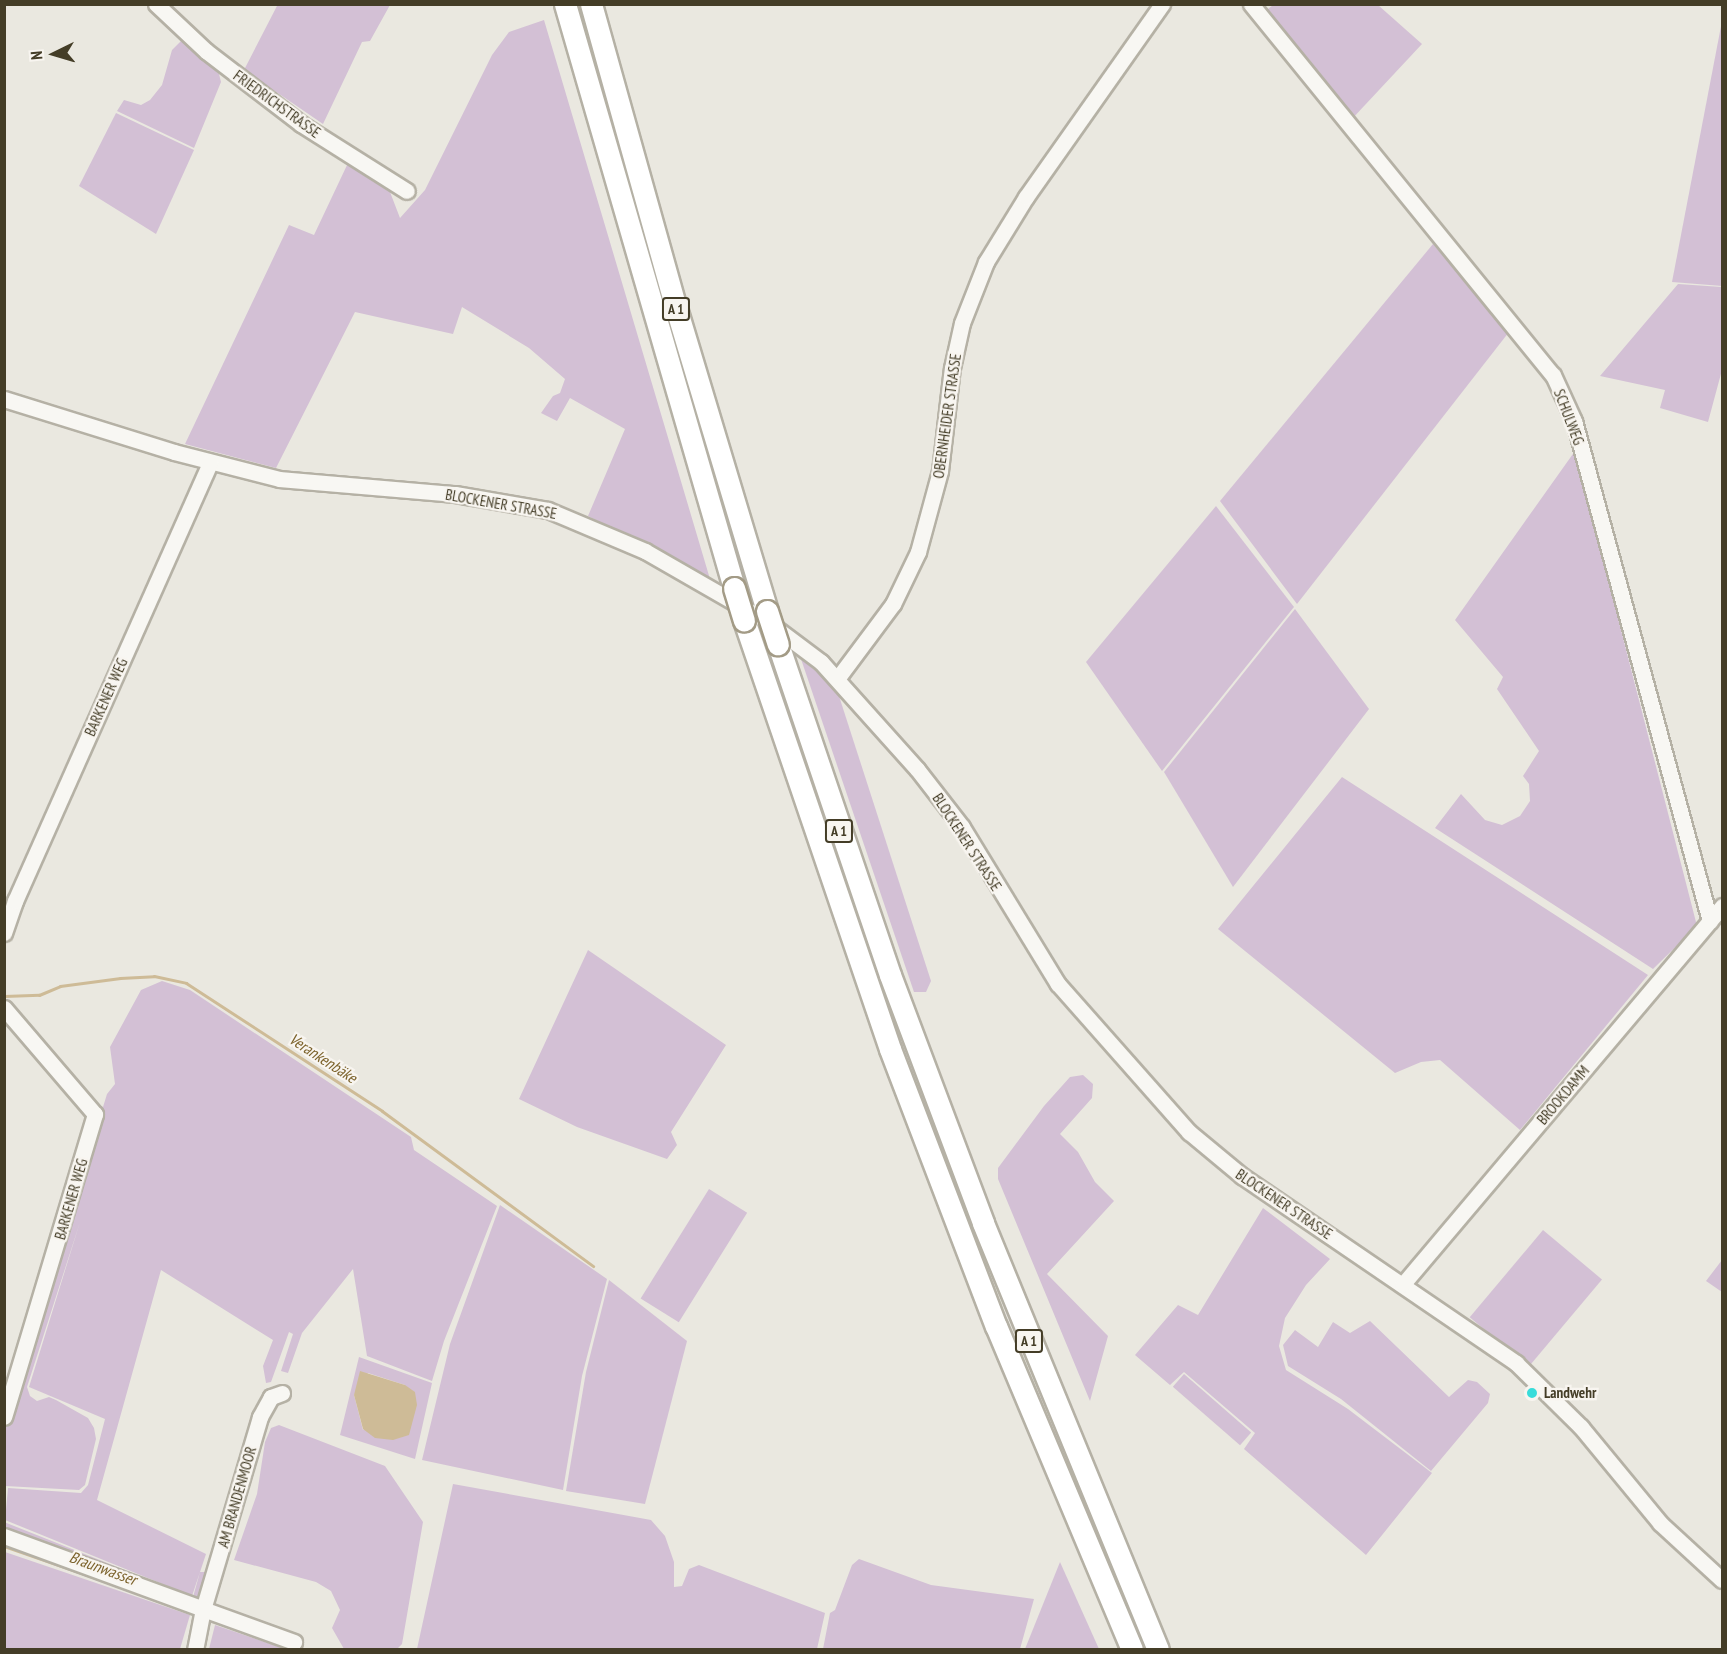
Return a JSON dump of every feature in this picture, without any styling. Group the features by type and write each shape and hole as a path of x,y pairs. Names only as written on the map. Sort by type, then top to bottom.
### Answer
{"highway":[{"name":"A 1","path":"565,4 734,588 888,1043 996,1326 1132,1650"},
{"name":"A 1","path":"591,4 677,311 778,644 908,1023 1022,1322 1158,1650"}],"street":[{"name":"FRIEDRICHSTRASSE","path":"156,4 206,51 301,124 408,191"},
{"name":"OBERNHEIDER STRASSE","path":"837,679 892,604 918,552 940,471 957,346 986,262 1026,197 1162,4"},
{"name":"SCHULWEG","path":"1251,4 1553,375 1574,421 1710,921"},
{"name":"BLOCKENER STRASSE","path":"4,399 210,462 279,479 455,494 567,516 645,551 731,597 795,641 837,679 946,805 1039,958 1165,1106 1242,1176 1489,1342 1537,1382 1581,1427 1660,1523 1722,1580"},
{"name":"BARKENER WEG","path":"4,933 15,901 210,462"},
{"name":"BROOKDAMM","path":"1403,1284 1722,906"},
{"name":"BARKENER WEG","path":"4,1008 95,1114 4,1417"},
{"name":"AM BRANDENMOOR","path":"203,1609 260,1417 271,1397 282,1393"},
{"path":"4,1536 294,1642"},
{"path":"195,1650 203,1609"}],"shaded area":[{"path":"278,4 390,5 370,41 362,42 323,124 244,70"},
{"path":"1273,5 1378,5 1422,44 1351,120 1262,14"},
{"path":"544,20 710,579 588,516 625,429 570,398 557,421 541,413 553,396 560,393 565,379 529,348 462,307 453,334 355,312 276,468 185,444 289,225 314,235 348,163 390,192 400,218 425,190 492,55 509,32"},
{"path":"1722,21 1722,286 1672,282"},
{"path":"183,39 219,74 221,82 194,148 117,111 124,100 141,105 150,100 162,85 172,50"},
{"path":"116,113 194,150 156,234 79,186"},
{"path":"1433,244 1509,332 1297,604 1220,501"},
{"path":"1678,284 1722,287 1722,370 1708,422 1660,408 1665,390 1600,376"},
{"path":"1575,451 1697,926 1653,969 1435,828 1461,794 1485,820 1502,825 1520,816 1530,801 1529,784 1523,776 1539,751 1497,689 1503,677 1455,620"},
{"path":"1216,506 1294,607 1162,771 1086,662"},
{"path":"1295,609 1369,709 1233,887 1164,772"},
{"path":"801,659 821,675 839,696 931,981 926,992 914,992"},
{"path":"1342,777 1648,975 1520,1130 1440,1060 1421,1062 1395,1073 1218,929"},
{"path":"588,950 726,1045 671,1132 677,1145 667,1159 577,1127 519,1099"},
{"path":"162,981 190,990 411,1137 414,1150 497,1206 444,1341 432,1381 367,1356 353,1269 302,1333 288,1373 281,1371 293,1334 289,1332 271,1382 266,1383 263,1366 273,1340 161,1270 97,1500 206,1554 192,1596 5,1520 8,1488 81,1493 88,1485 105,1419 29,1387 80,1222 27,1387 30,1396 37,1401 49,1397 56,1400 88,1418 94,1428 96,1439 85,1485 79,1490 5,1486 5,1427 107,1094 115,1084 110,1047 141,990"},
{"path":"1083,1075 1093,1084 1092,1098 1060,1134 1078,1152 1095,1182 1114,1201 1047,1274 1108,1336 1090,1401 998,1179 998,1168 1044,1106 1070,1077"},
{"path":"709,1189 747,1213 679,1322 641,1298"},
{"path":"500,1205 607,1279 582,1376 563,1490 422,1460 450,1344"},
{"path":"1263,1208 1330,1259 1306,1285 1285,1318 1279,1346 1286,1370 1348,1409 1432,1473 1366,1555 1244,1449 1255,1433 1184,1372 1170,1385 1135,1355 1178,1305 1198,1315"},
{"path":"1543,1230 1602,1279 1529,1367 1470,1317"},
{"path":"1722,1260 1722,1292 1706,1281"},
{"path":"609,1280 687,1341 645,1504 566,1491 586,1372"},
{"path":"1370,1321 1449,1397 1468,1380 1477,1382 1490,1394 1488,1403 1431,1471 1341,1399 1288,1366 1283,1345 1295,1330 1318,1347 1333,1322 1350,1333"},
{"path":"359,1357 432,1383 415,1459 340,1435","holes":["368,1373 405,1385 363,1430 354,1395"]},
{"path":"360,1371 405,1385 415,1392 417,1405 409,1435 393,1440 375,1438 363,1429 354,1395"},
{"path":"1184,1374 1251,1432 1240,1445 1173,1387"},
{"path":"279,1425 385,1466 423,1522 402,1644 397,1649 344,1649 332,1628 340,1610 331,1591 316,1582 234,1560 257,1494 265,1442 271,1428"},
{"path":"453,1484 651,1520 665,1536 674,1562 674,1587 682,1586 689,1569 699,1565 825,1613 817,1649 417,1649"},
{"path":"4,1522 193,1597 200,1572 209,1572 199,1605 5,1533"},
{"path":"5,1552 190,1615 180,1649 5,1649"},
{"path":"859,1559 931,1585 1034,1599 1020,1649 823,1649 830,1613 835,1610 852,1565"},
{"path":"1060,1562 1099,1649 1025,1649"},
{"path":"215,1625 285,1649 209,1649"}],"waterway":[{"name":"Verankenbäke","path":"4,996 39,995 60,986 120,978 154,976 186,983 382,1111 593,1266"},
{"name":"Braunwasser","path":"4,1546 147,1596"}],"place":[{"name":"Landwehr","path":"1532,1393"}]}
